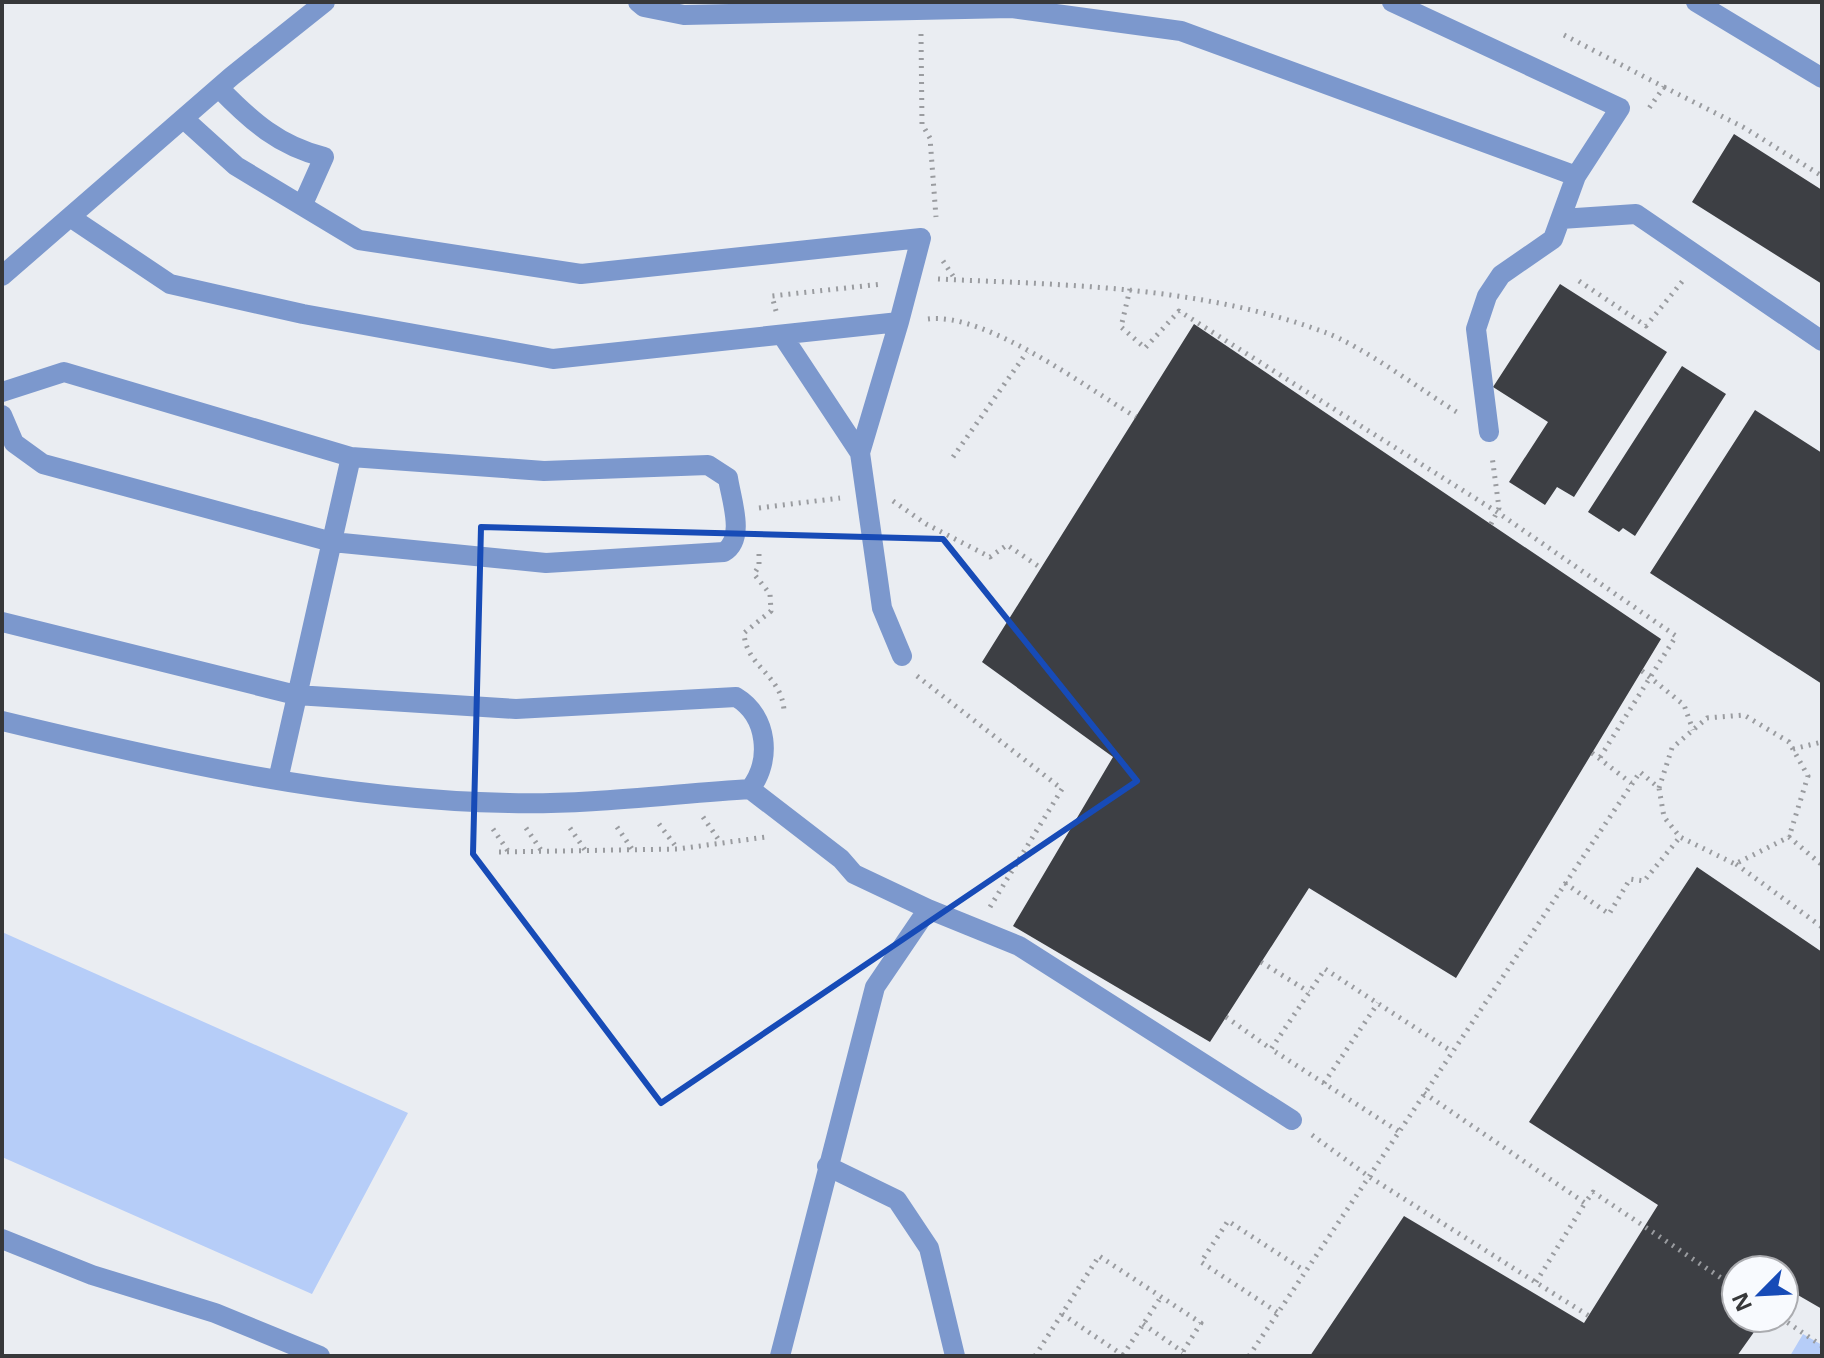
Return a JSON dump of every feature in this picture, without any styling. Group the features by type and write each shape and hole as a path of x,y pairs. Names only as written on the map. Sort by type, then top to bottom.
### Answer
{"lane":[{"path":"2,276 219,88 325,2"},
{"path":"638,2 644,7 684,15 1012,8 1181,31 1576,176"},
{"path":"1392,2 1620,108 1576,176 1553,239 1501,275 1487,296 1476,329 1489,432"},
{"path":"1696,2 1822,78"},
{"path":"219,88 267,134 295,150 324,157 303,204"},
{"path":"184,119 236,166 359,240 581,274 918,248 860,453 882,608 902,656"},
{"path":"1561,219 1636,214 1822,341"},
{"path":"70,217 170,284 303,314 553,359 899,322"},
{"path":"782,335 860,453"},
{"path":"2,392 64,372 351,457 544,471 708,465 728,478 736,537 732,547 724,552 546,563 332,542 43,464 14,443 2,415"},
{"path":"278,780 351,457"},
{"path":"2,622 296,695 516,709 736,697 751,706 762,726 761,776 750,789"},
{"path":"2,721 278,780 394,795 510,803 750,789 841,859 854,874 928,909 1019,946 1292,1120"},
{"path":"780,1356 875,987 928,909"},
{"path":"827,1166 897,1200 929,1248 955,1356"},
{"path":"2,1239 92,1275 215,1313 320,1356"}],"path":[{"path":"921,12 922,124 930,138 936,220"},
{"path":"1664,87 1743,127 1822,176"},
{"path":"782,335 772,296 887,284 900,258 918,248 935,279 1130,289 1206,299 1327,332 1489,432 1499,508 1491,524"},
{"path":"937,253 956,280"},
{"path":"1579,281 1646,326 1701,258"},
{"path":"1130,289 1121,327 1145,348 1179,311 1497,512 1676,636 1652,679 1599,759"},
{"path":"899,322 943,317 997,332 1136,417"},
{"path":"953,457 1027,352"},
{"path":"759,524 758,509 864,487 990,557 1007,545 1041,568"},
{"path":"760,540 759,566 754,574 770,594 771,611 744,633 745,644 782,692 785,719"},
{"path":"902,656 922,683 1062,789 978,929"},
{"path":"1642,671 1684,705 1693,730"},
{"path":"1735,864 1789,837 1808,776 1789,742 1744,715 1707,718 1672,748 1659,788 1664,817 1680,837 1735,864 1822,927"},
{"path":"1793,749 1822,742"},
{"path":"1592,753 1631,783"},
{"path":"1249,1356 1631,783 1640,772 1659,788"},
{"path":"499,852 678,849 784,834 774,808"},
{"path":"1565,883 1609,914 1630,879 1644,881 1680,837"},
{"path":"1789,837 1822,865"},
{"path":"1261,962 1309,992"},
{"path":"1271,1049 1325,969 1451,1051"},
{"path":"1324,1083 1378,1003"},
{"path":"1226,1017 1398,1131"},
{"path":"1424,1093 1585,1203"},
{"path":"1292,1120 1368,1176 1589,1316"},
{"path":"1536,1282 1593,1192 1720,1277"},
{"path":"1277,1312 1201,1262 1228,1221 1305,1271"},
{"path":"1035,1356 1099,1256 1201,1323 1182,1354 1143,1324"},
{"path":"1062,1314 1123,1356 1161,1297"},
{"path":"1800,1331 1822,1346"}],"highlighted area":[{"path":"481,527 943,539 1137,781 661,1103 473,854"}],"shaded area":[{"path":"2,932 408,1113 312,1294 2,1157"},
{"path":"1803,1334 1822,1345 1822,1356 1790,1356"}],"building":[{"path":"1734,134 1822,190 1822,284 1692,202"},
{"path":"1560,284 1667,352 1574,497 1557,487 1545,505 1509,482 1548,422 1493,387"},
{"path":"1194,324 1661,639 1456,978 1309,888 1210,1042 1013,926 1113,757 982,662"},
{"path":"1682,366 1726,394 1635,536 1623,528 1619,532 1588,512"},
{"path":"1755,410 1822,453 1822,684 1650,573"},
{"path":"1697,867 1822,952 1822,1309 1800,1296 1800,1254 1720,1254 1720,1334 1753,1334 1737,1356 1310,1356 1404,1216 1584,1323 1658,1205 1529,1122"}]}
